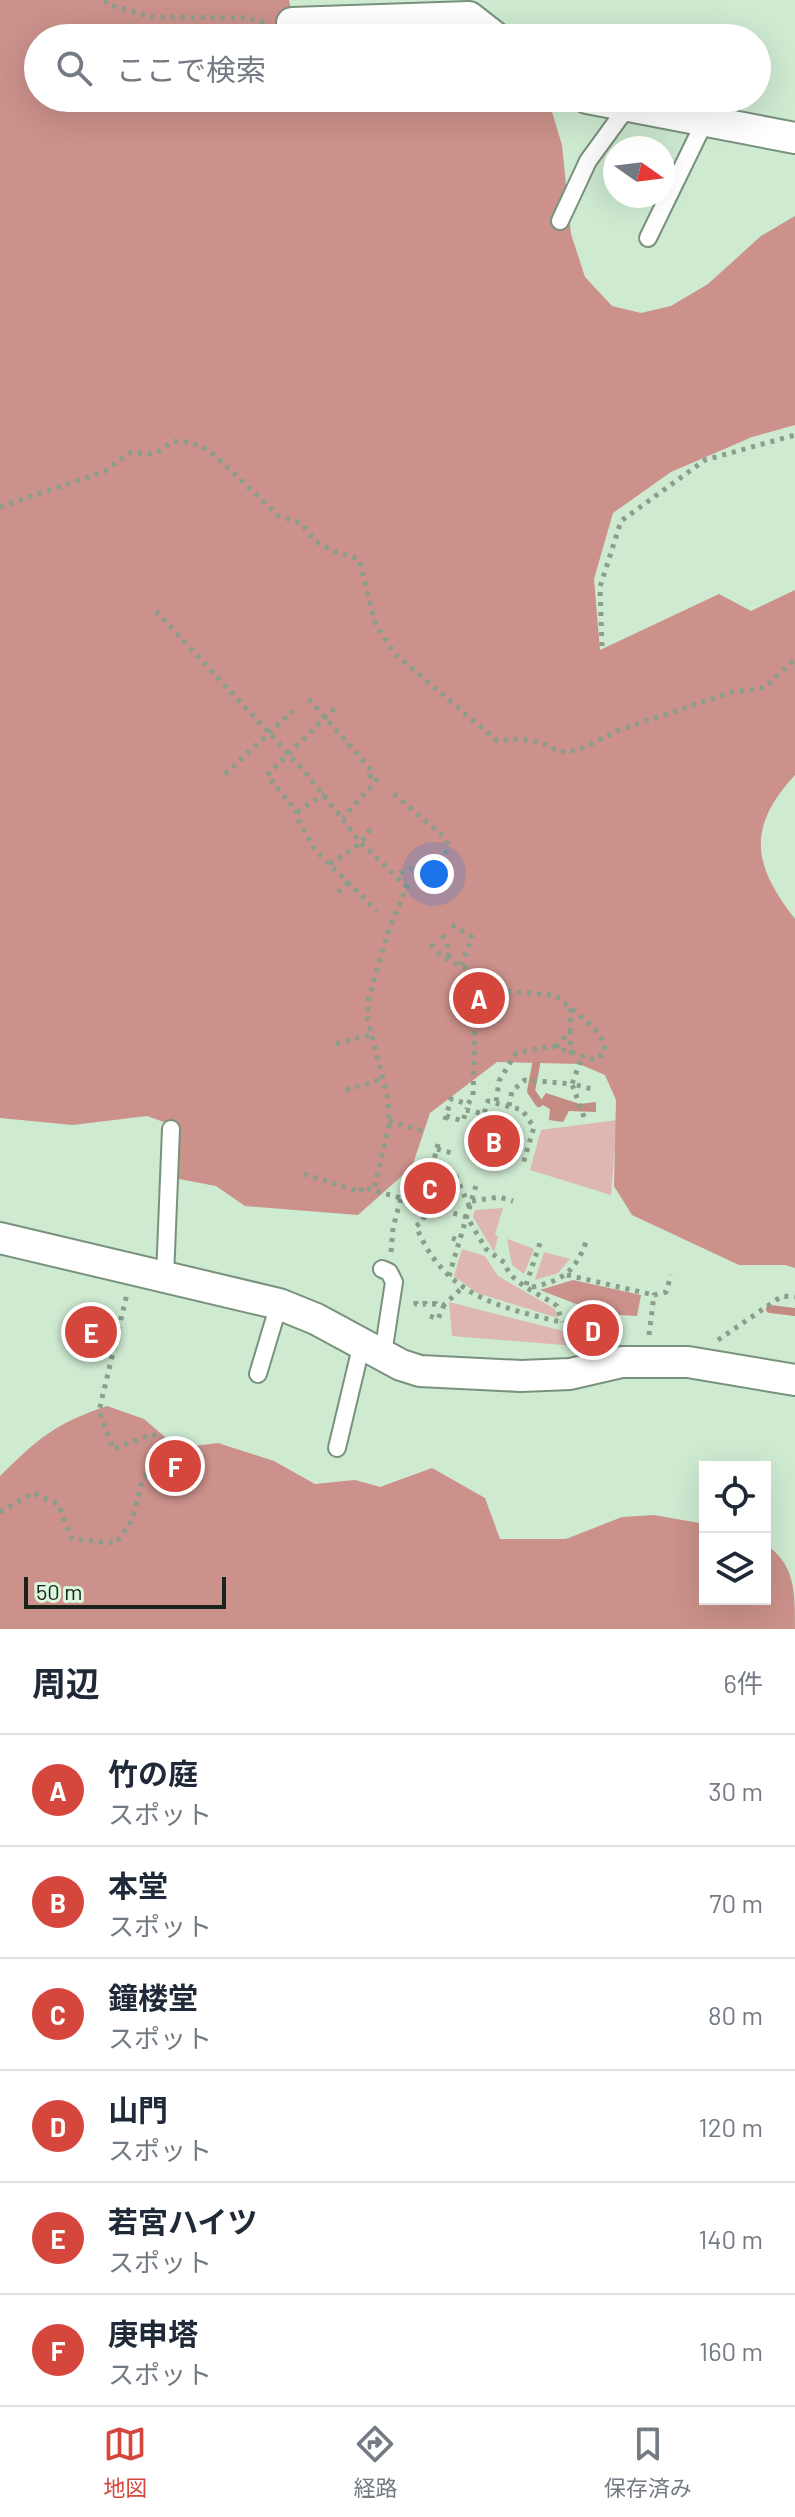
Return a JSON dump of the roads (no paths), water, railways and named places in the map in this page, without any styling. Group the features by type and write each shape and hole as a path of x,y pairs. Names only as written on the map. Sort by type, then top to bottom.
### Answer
{"street":[{"path":"292,23 469,17 478,24"},
{"path":"658,112 795,138"},
{"path":"0,1238 279,1304 401,1365 420,1371 521,1376 570,1374 622,1362 688,1362 795,1380"}],"lane":[{"path":"560,221 588,161 624,112"},
{"path":"668,218 709,122"},
{"path":"648,238 709,122"},
{"path":"165,1277 171,1129"},
{"path":"337,1448 373,1349 394,1318 394,1282 386,1270"},
{"path":"258,1374 279,1304"}],"waterway":[{"path":"536,1065 531,1091 539,1103"},
{"path":"770,1309 795,1312"}],"place":[{"name":"竹の庭","path":"479,998"},
{"name":"本堂","path":"494,1141"},
{"name":"鐘楼堂","path":"430,1188"},
{"name":"山門","path":"593,1330"},
{"name":"若宮ハイツ","path":"91,1332"},
{"name":"庚申塔","path":"175,1466"}]}
